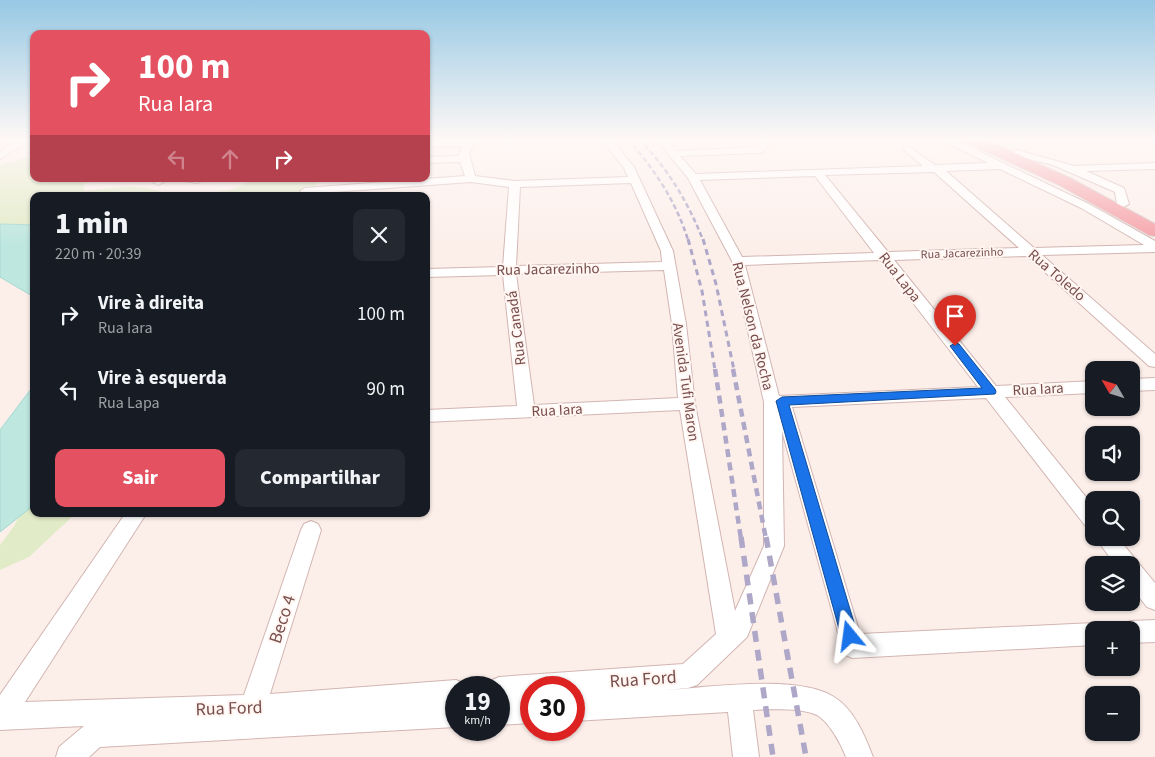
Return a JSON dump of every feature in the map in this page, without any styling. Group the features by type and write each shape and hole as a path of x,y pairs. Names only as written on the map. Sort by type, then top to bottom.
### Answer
{"highway":[{"path":"1047,174 1126,214 1155,231"},
{"path":"1064,174 1155,222"}],"street":[{"path":"469,174 471,179"},
{"name":"Avenida Tufi Maron","path":"633,174 667,251 687,404 734,634"},
{"name":"Rua Nelson da Rocha","path":"691,174 738,261 777,402 774,546 734,634"},
{"path":"693,177 777,174"},
{"name":"Rua Lapa","path":"819,174 1085,511"},
{"name":"Rua Toledo","path":"941,174 1155,362"},
{"path":"1021,174 1085,206 1155,247"},
{"path":"1087,174 1120,190 1123,204"},
{"path":"430,182 471,179 514,184 636,180"},
{"path":"305,191 430,182"},
{"name":"Rua Canadá","path":"514,184 510,269 526,412"},
{"name":"Rua Jacarezinho","path":"738,261 1155,247"},
{"name":"Rua Jacarezinho","path":"430,273 510,269 670,266"},
{"path":"1140,385 1155,384"},
{"name":"Rua Iara","path":"777,402 1085,387"},
{"path":"777,402 852,646 1085,634"},
{"name":"Rua Iara","path":"430,416 687,404"},
{"path":"0,717 134,517"},
{"name":"Beco 4","path":"253,708 311,530"},
{"path":"1113,546 1121,556"},
{"path":"1140,581 1155,600"},
{"path":"1140,632 1155,631"},
{"name":"Rua Ford","path":"510,689 688,676 734,634"},
{"name":"Rua Ford","path":"0,717 253,708 445,694"},
{"path":"585,707 764,697 806,699 826,706 848,730 860,757"},
{"path":"739,699 746,757"},
{"path":"69,757 95,734 445,715"}],"green space":[{"path":"0,174 30,174 30,182 90,182 84,184 84,191 116,187 139,187 162,192 30,192 30,225 0,224"},
{"path":"248,182 319,182 306,192 217,192 233,189"},
{"path":"30,478 30,517 72,517 29,557 0,570 0,545 14,526 26,504"}],"water":[{"path":"0,224 30,225 30,295 0,277"},
{"path":"30,390 30,506 0,532 0,430"}],"railway":[{"path":"655,174 671,199 688,240"},
{"path":"668,174 691,212 703,240"},
{"path":"688,239 702,291 715,370"},
{"path":"703,239 716,284 734,370"},
{"path":"715,369 741,539"},
{"path":"733,369 766,539"},
{"path":"741,537 773,757"},
{"path":"766,537 806,757"}],"route":[{"path":"850,636 782,401 991,392 955,346"}]}
